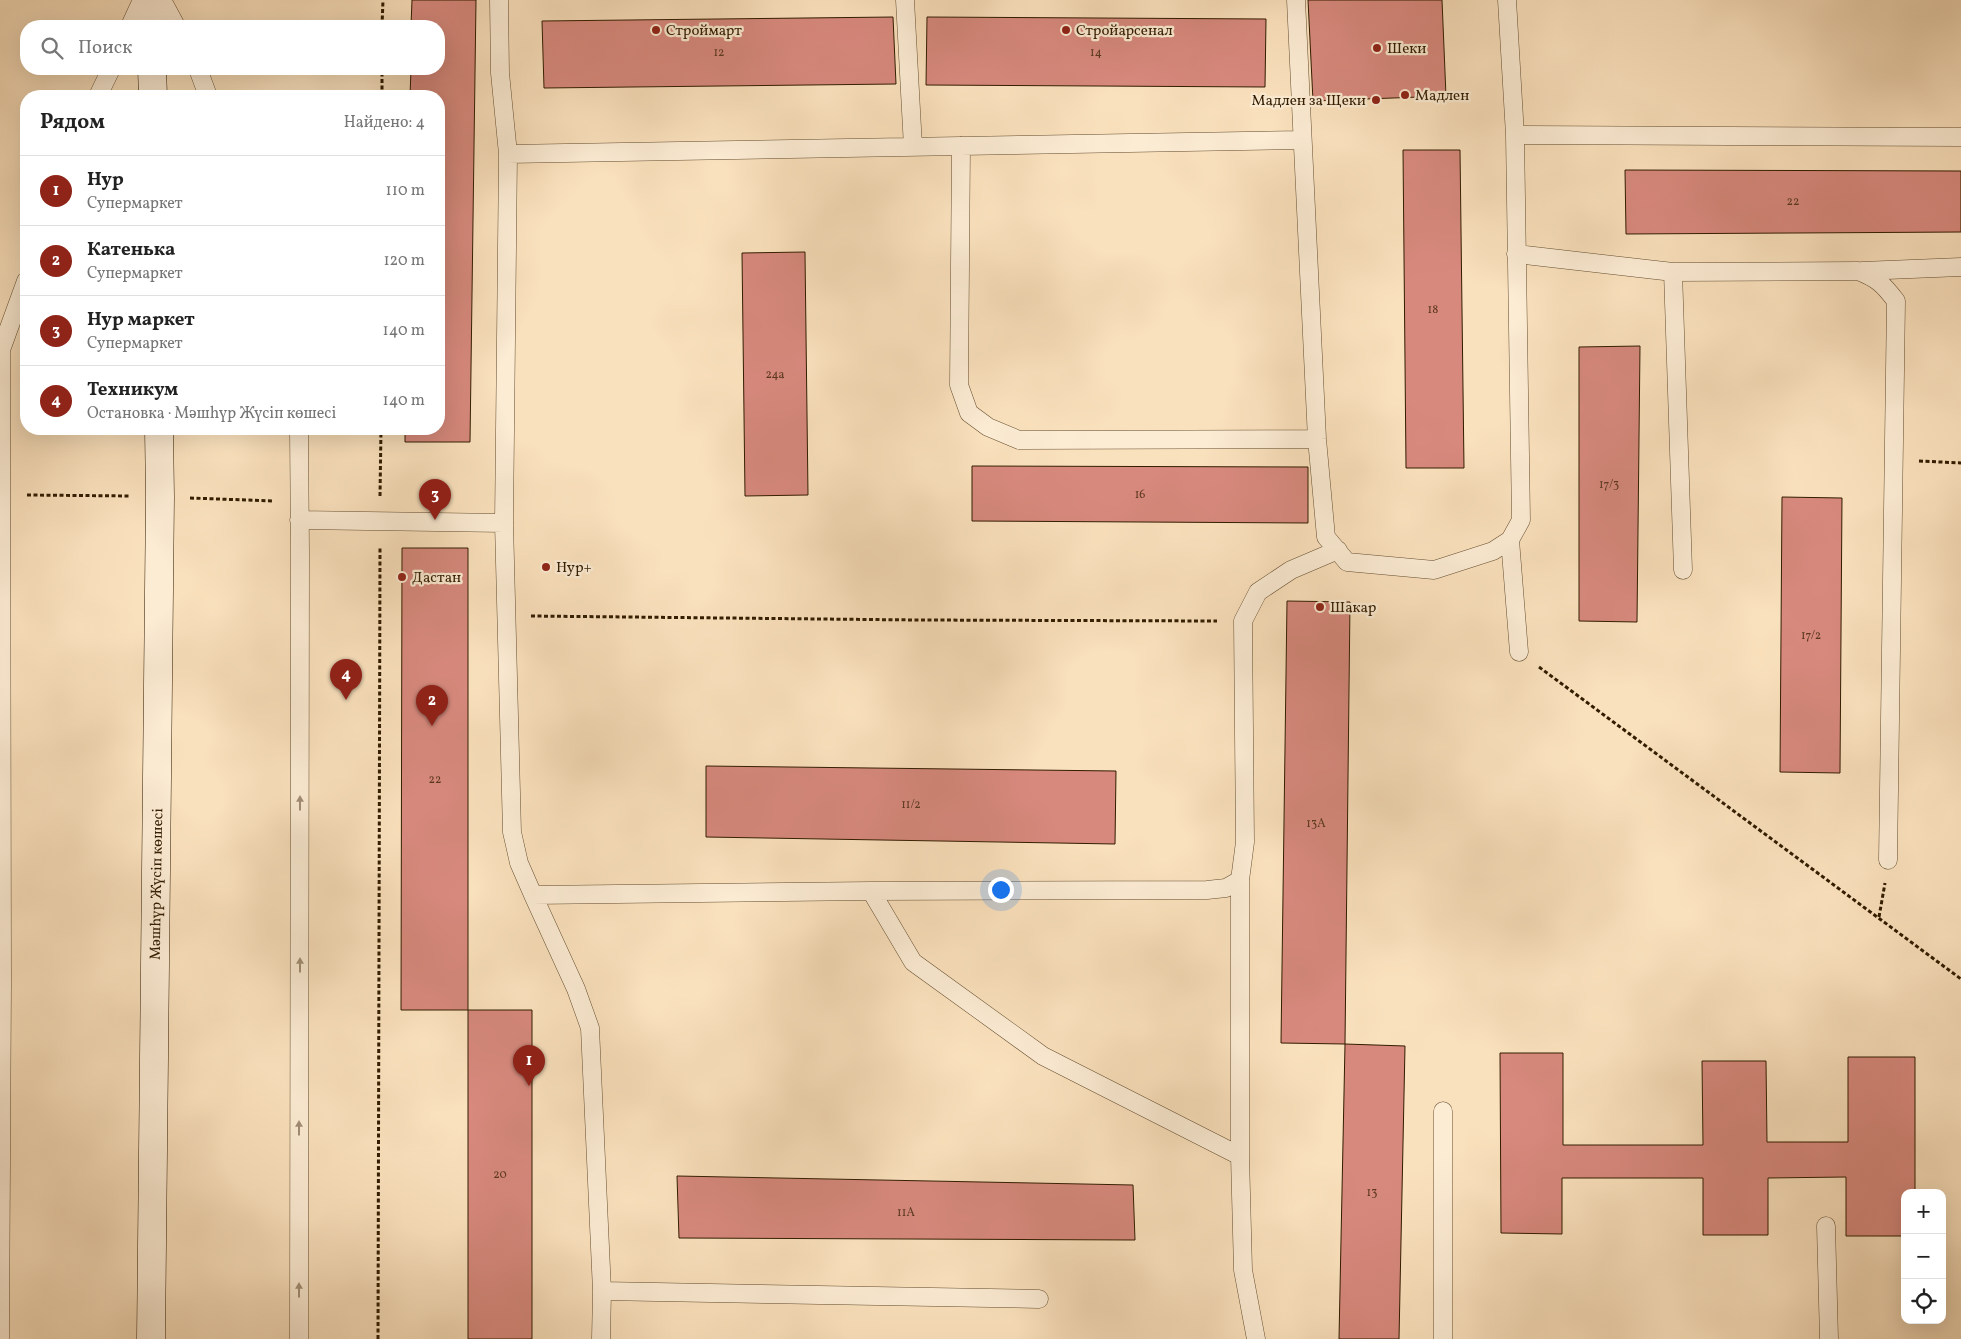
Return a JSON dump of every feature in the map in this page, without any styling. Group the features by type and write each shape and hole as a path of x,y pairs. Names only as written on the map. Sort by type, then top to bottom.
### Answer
{"main road":[{"path":"151,0 152,20"},
{"path":"152,75 153,90"},
{"name":"Мәшһүр Жүсіп көшесі","path":"151,1339 159,435"}],"lane":[{"path":"133,20 142,0"},
{"path":"162,0 173,20"},
{"path":"499,0 500,73 508,154 504,523 512,832 519,863 576,989 590,1028 602,1291 601,1339"},
{"path":"906,0 913,147"},
{"path":"1296,0 1301,140 1317,439 1326,537 1347,562 1434,570 1493,551 1510,540 1521,520 1514,135 1507,0"},
{"path":"101,90 108,75"},
{"path":"200,75 206,90"},
{"path":"1514,135 1961,137"},
{"path":"508,154 1301,140"},
{"path":"961,146 960,385 969,413 988,427 1019,440 1317,439"},
{"path":"1516,254 1672,272 1858,271 1961,267"},
{"path":"1858,271 1876,278 1885,286 1896,301 1888,860"},
{"path":"1672,272 1683,570"},
{"path":"0,1339 2,983 1,350 20,298"},
{"path":"299,435 299,1339"},
{"path":"299,520 504,523"},
{"path":"1510,540 1519,652"},
{"path":"1256,1339 1242,1270 1240,880 1245,842 1243,621 1258,592 1291,570 1338,550"},
{"path":"533,895 1206,890 1226,888 1240,880"},
{"path":"870,891 912,962 1043,1056 1240,1156"},
{"path":"1443,1111 1443,1339"},
{"path":"1826,1226 1829,1339"},
{"path":"602,1291 1039,1299"}],"path":[{"path":"382,20 383,0"},
{"path":"382,75 382,90"},
{"path":"378,1339 381,435"},
{"path":"1894,460 1961,463"},
{"path":"507,616 1243,621"},
{"path":"1519,652 1961,979"},
{"path":"1879,917 1888,860"}],"building":[{"path":"412,0 476,0 470,442 405,442 405,435 445,435 445,90 410,90 411,75 445,75 445,20 411,20"},
{"name":"Шеки","path":"1308,0 1442,0 1446,96 1313,101"},
{"path":"893,17 896,84 544,88 542,21"},
{"path":"927,17 1266,19 1265,87 926,85"},
{"path":"1403,150 1460,150 1464,468 1406,468"},
{"path":"1625,170 1961,171 1961,232 1626,234"},
{"path":"805,252 808,495 745,496 742,253"},
{"path":"1640,346 1637,622 1579,621 1579,347"},
{"path":"972,466 1308,467 1308,523 972,521"},
{"path":"1782,497 1842,498 1840,773 1780,772"},
{"path":"402,548 468,548 468,1010 401,1010"},
{"path":"1287,601 1350,602 1345,1044 1281,1043"},
{"path":"706,766 1116,771 1115,844 706,837"},
{"path":"468,1010 532,1010 532,1339 468,1339"},
{"path":"1345,1044 1405,1046 1399,1339 1339,1339"},
{"path":"1500,1053 1563,1053 1563,1145 1703,1145 1702,1061 1766,1061 1767,1142 1848,1142 1848,1057 1915,1057 1915,1189 1901,1189 1901,1236 1846,1236 1846,1177 1768,1178 1768,1235 1703,1235 1703,1178 1562,1178 1562,1234 1501,1233"},
{"path":"677,1176 1133,1185 1135,1240 679,1238"}],"place":[{"name":"Строймарт","path":"656,30"},
{"name":"Стройарсенал","path":"1066,30"},
{"name":"Шеки","path":"1377,48"},
{"name":"Мадлен","path":"1405,95"},
{"name":"Мадлен за Щеки","path":"1376,100"},
{"name":"Нур маркет","path":"435,520"},
{"name":"Нур+","path":"546,567"},
{"name":"Дастан","path":"402,577"},
{"name":"Шакар","path":"1320,607"},
{"name":"Техникум","path":"346,700"},
{"name":"Катенька","path":"432,726"},
{"name":"Нур","path":"529,1086"}]}
